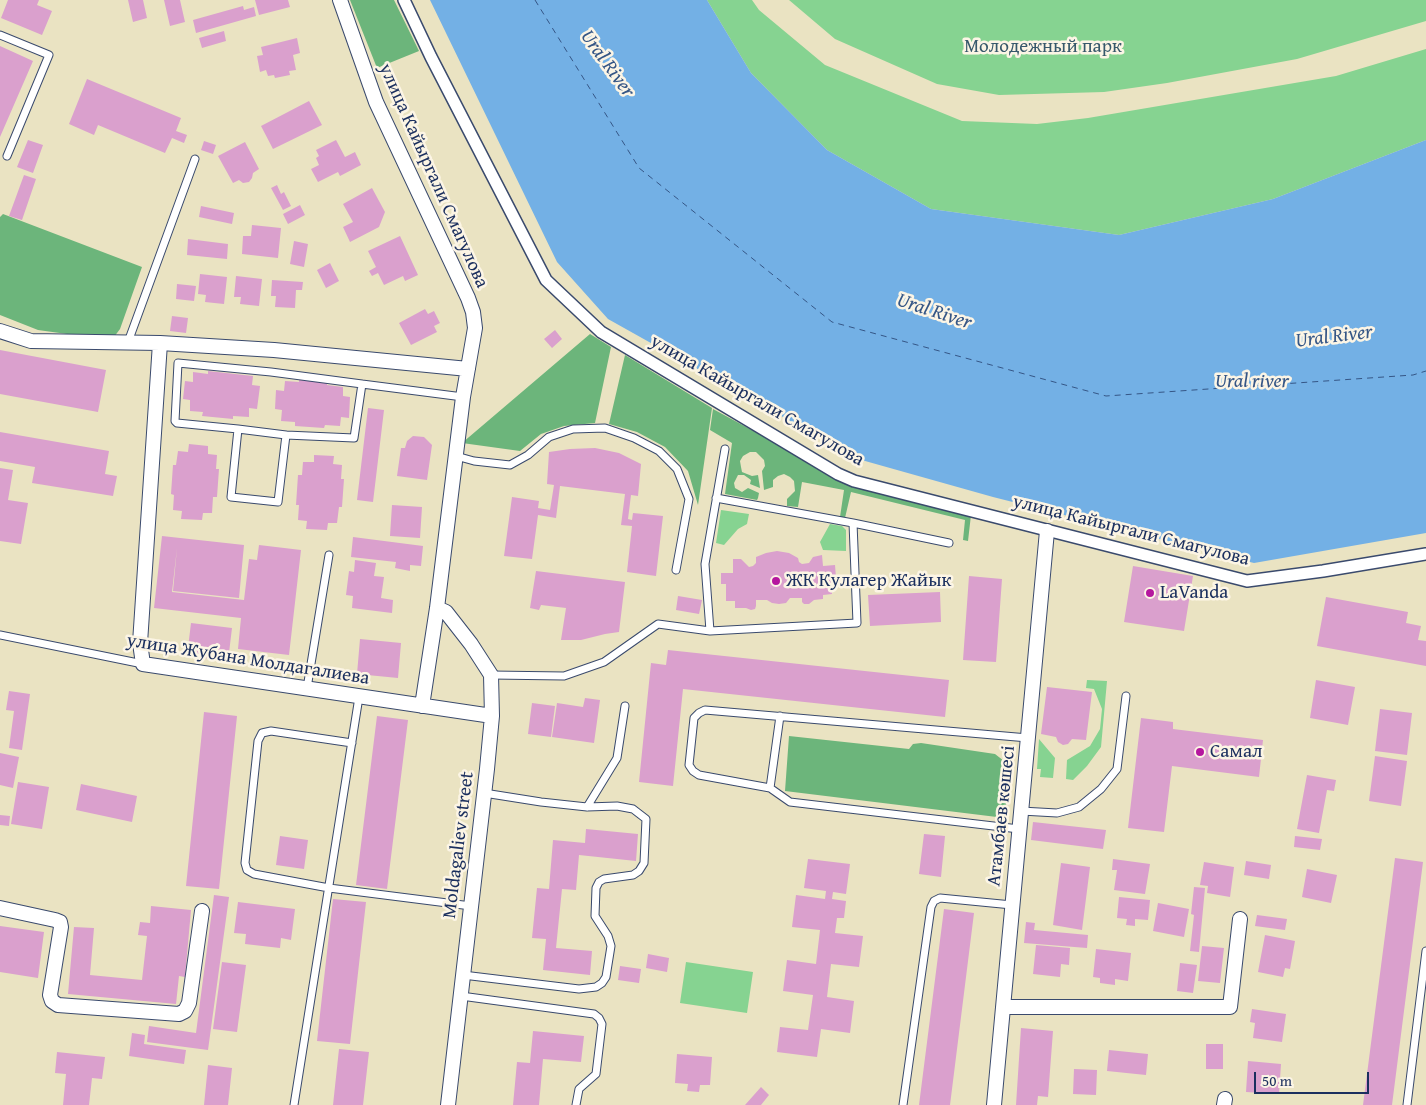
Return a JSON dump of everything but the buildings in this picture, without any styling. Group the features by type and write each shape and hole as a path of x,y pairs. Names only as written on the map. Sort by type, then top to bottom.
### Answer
{"street":[{"name":"улица Кайыргали Смагулова","path":"340,0 376,102 473,312 474,328 437,608 422,706"},
{"name":"улица Кайыргали Смагулова","path":"404,0 453,100 546,280 600,332 838,474 854,481 1247,581 1324,571 1426,554"},
{"path":"0,331 31,341 160,343 274,350 468,369"},
{"path":"143,664 140,643 160,343"},
{"name":"Атамбаев көшесі","path":"994,1105 1047,531"},
{"name":"Moldagaliev street","path":"437,608 446,612 471,644 490,675 492,716 448,1105"},
{"name":"улица Жубана Молдагалиева","path":"143,664 492,716"},
{"path":"0,908 60,922 62,927 50,995 52,1000 58,1005 179,1014 185,1010 188,1003 202,911"},
{"path":"1003,1007 1230,1007 1240,919"}],"lane":[{"path":"0,35 49,54 7,156"},
{"path":"128,342 195,159"},
{"path":"362,384 354,438 286,434 175,422 178,363 272,372 464,397"},
{"path":"456,456 474,461 510,465 528,455 549,437 573,429 605,428 634,438 659,451 677,469 688,499 676,570"},
{"path":"238,429 232,497 278,502 286,434"},
{"path":"710,631 705,564 725,449"},
{"path":"716,498 949,543"},
{"path":"490,675 564,676 604,662 658,624 710,631 857,624 853,523"},
{"path":"307,688 329,555"},
{"name":"улица Жубана Молдагалиева","path":"0,635 143,664"},
{"path":"294,1105 359,696"},
{"path":"1022,810 1056,813 1079,807 1100,789 1117,769 1126,696"},
{"path":"587,806 617,758 625,706"},
{"path":"1019,829 790,802 770,788 699,775 689,765 694,718 705,710 1029,738"},
{"path":"770,788 780,716"},
{"path":"352,743 271,731 262,734 258,742 245,863 247,870 254,874 328,888 471,906"},
{"path":"463,975 579,990 602,983 606,978 611,946 608,936 595,916 598,882 604,879 633,875 644,864 646,819 633,809 617,806 587,806 541,802 484,793"},
{"path":"903,1105 931,907 934,901 940,898 1012,904"},
{"path":"1407,1105 1426,951"},
{"path":"461,996 594,1014 599,1018 602,1024 596,1074 579,1089 576,1105"}],"green space":[{"path":"350,0 394,0 419,51 377,68"},
{"path":"707,0 752,0 759,10 825,65 962,121 1037,124 1088,118 1336,76 1426,49 1426,140 1273,199 1119,235 931,209 827,150 751,73"},
{"name":"Молодежный парк","path":"789,0 1426,0 1426,21 1297,59 1167,83 1104,92 999,95 937,84 835,39"},
{"path":"3,214 142,267 120,329 114,337 103,339 38,330 0,315 0,217"},
{"path":"590,334 611,347 595,423 564,426 541,434 520,451 462,443"},
{"path":"625,355 712,408 698,505 688,471 665,447 637,432 609,424"},
{"path":"713,409 857,487 971,515 968,541 963,540 965,520 851,492 845,518 840,517 844,490 802,482 798,507 787,506 787,499 795,491 794,481 784,474 773,480 773,487 764,490 762,471 765,466 764,460 756,452 750,452 743,456 740,461 742,472 752,476 758,475 760,488 750,484 751,480 744,475 738,475 734,483 735,488 742,492 748,488 759,493 757,500 725,494 732,443 710,430"},
{"path":"721,510 749,514 747,524 738,529 724,545 716,543"},
{"path":"830,524 842,526 846,530 846,551 823,550 820,542"},
{"path":"1087,680 1107,681 1101,747 1087,766 1073,780 1066,779 1067,760 1090,746 1100,729 1102,709 1094,689 1086,688"},
{"path":"789,736 909,749 913,744 921,743 995,754 1004,761 1008,771 1005,818 785,791"},
{"path":"1039,739 1055,758 1053,778 1040,777 1041,769 1037,769"},
{"path":"686,962 753,972 747,1013 680,1003"}],"water":[{"name":"Ural river","path":"430,0 707,0 751,73 827,150 931,209 1119,235 1273,199 1426,140 1426,533 1254,563 993,497 858,459 608,319 557,262"}],"ferry route":[{"path":"535,0 639,168 832,322 1106,396 1413,375 1426,371"}],"place":[{"name":"ЖК Кулагер Жайык","path":"776,581"},
{"name":"LaVanda","path":"1150,593"},
{"name":"Самал","path":"1200,752"}],"water label":[{"name":"Ural River","path":"607,64"},
{"name":"Ural River","path":"934,312"},
{"name":"Ural River","path":"1334,337"}]}
